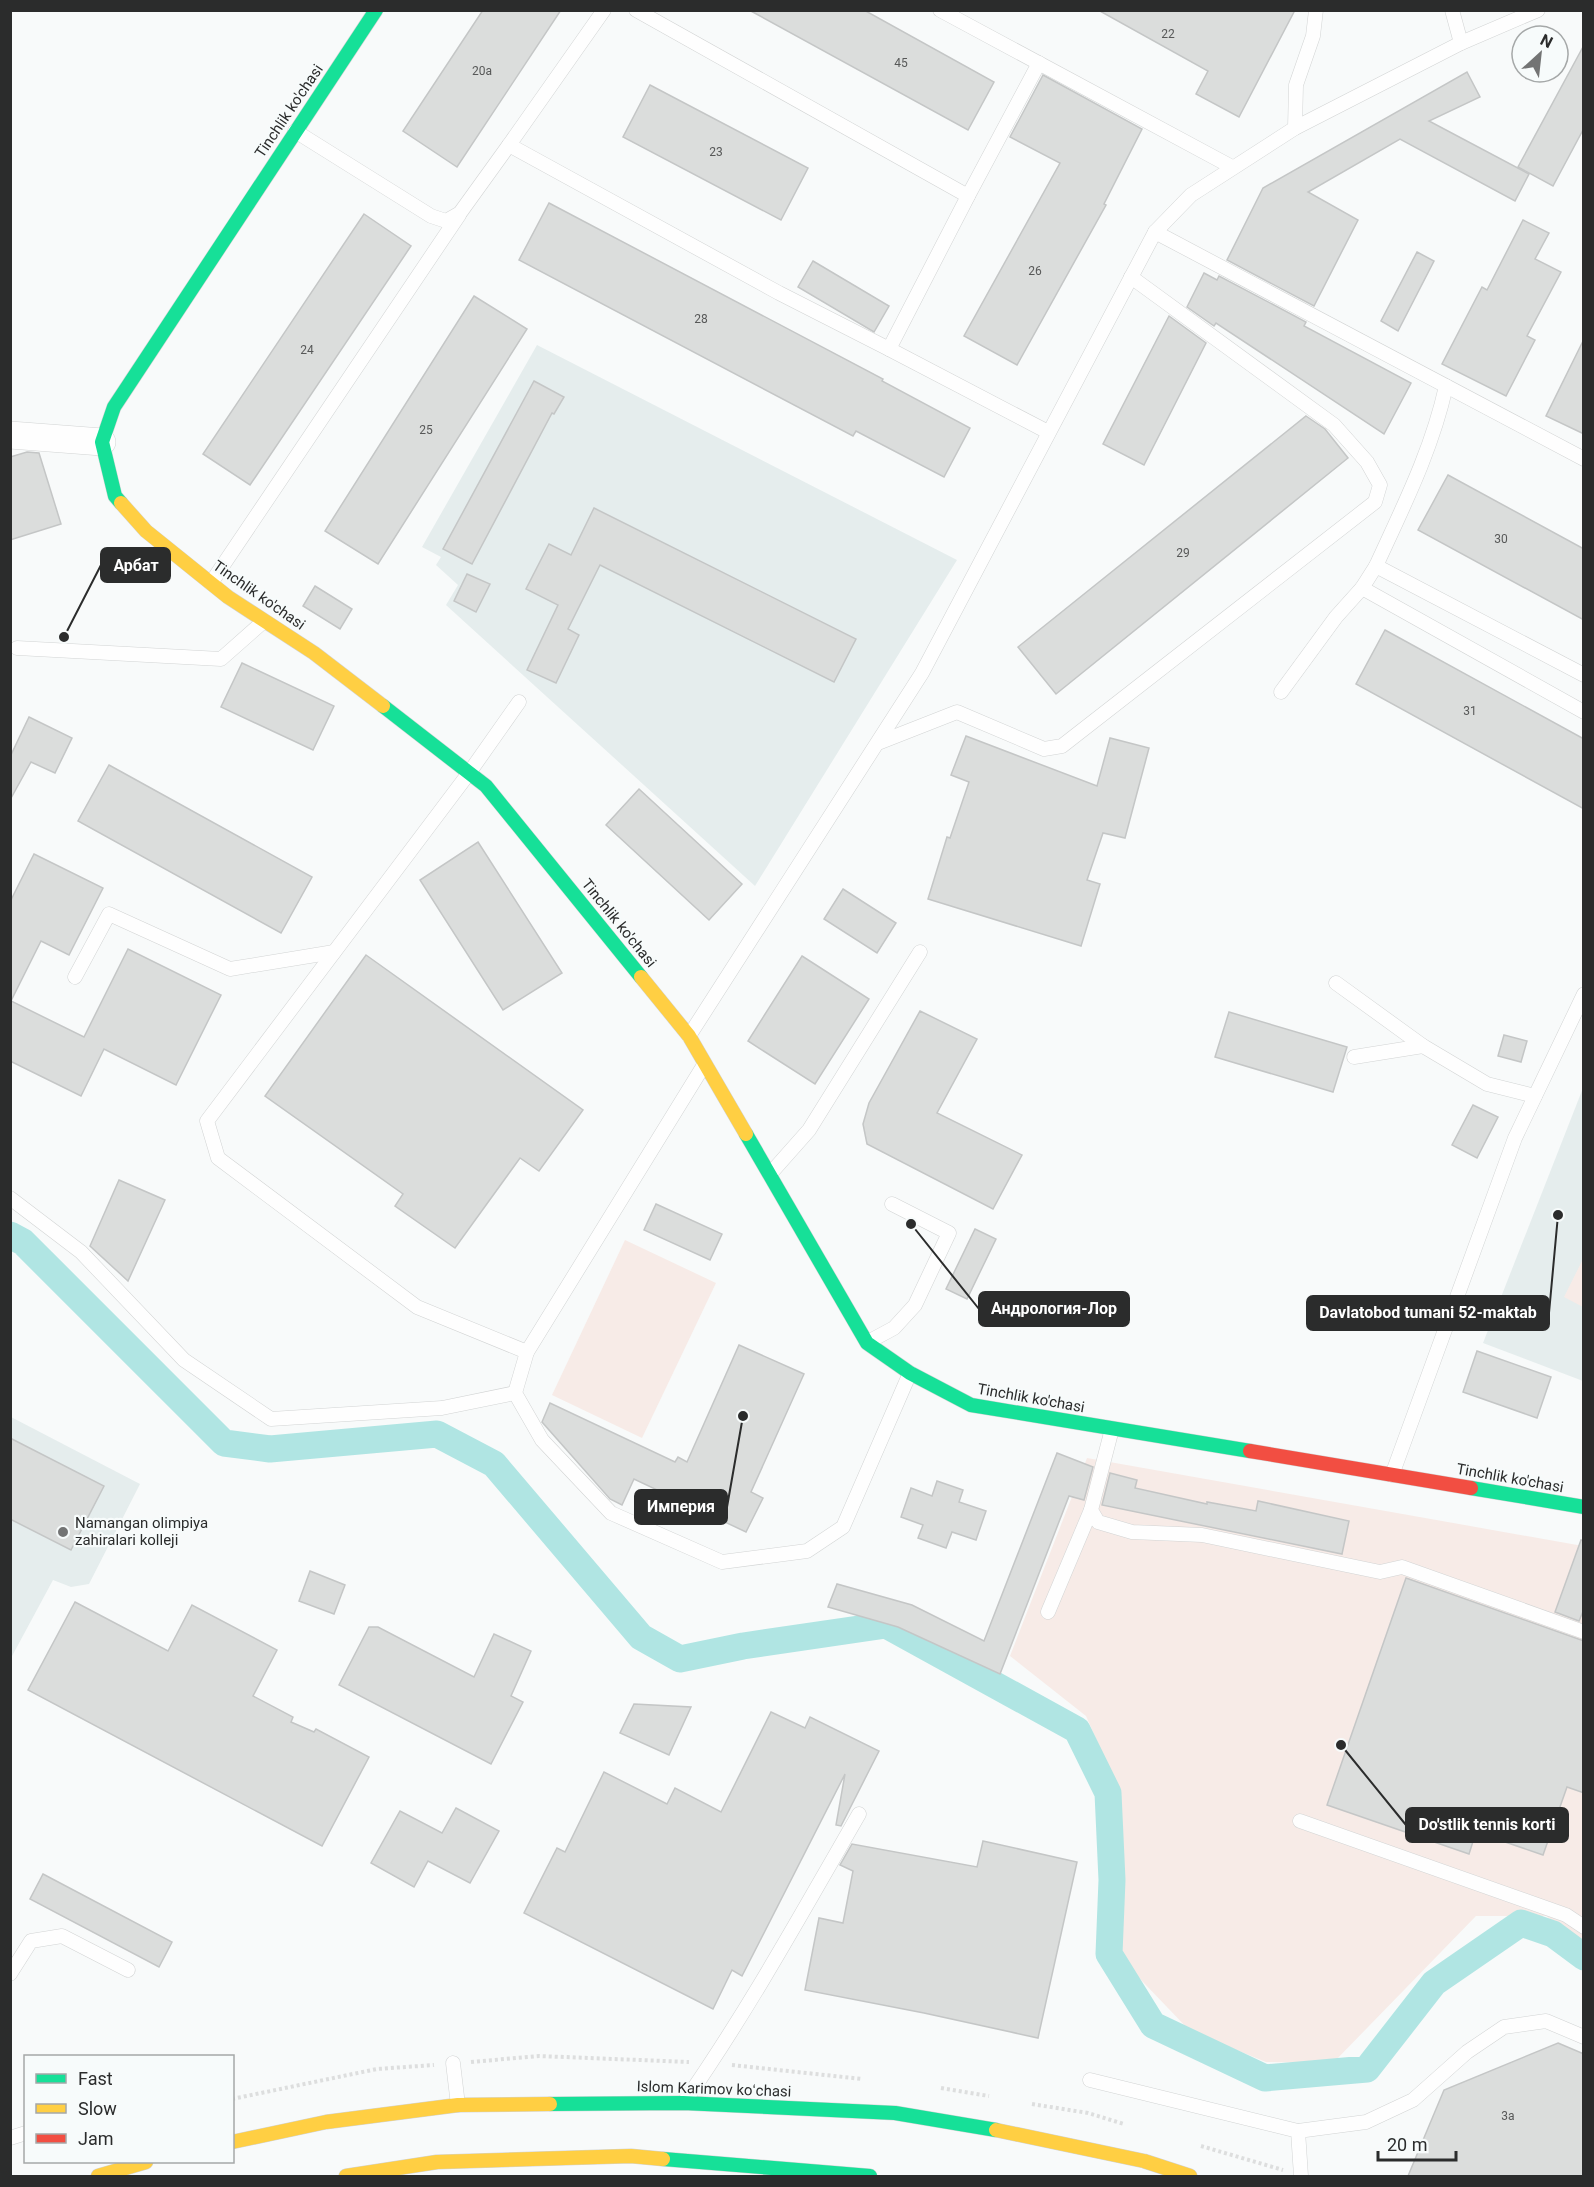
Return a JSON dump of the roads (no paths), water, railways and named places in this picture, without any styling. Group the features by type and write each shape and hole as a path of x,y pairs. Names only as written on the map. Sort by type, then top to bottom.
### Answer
{"street":[{"name":"Tinchlik ko'chasi","path":"376,10 114,407 102,442 115,496 146,531 228,597 314,653 486,786 689,1036 867,1343 910,1373 971,1405 1584,1507"},
{"path":"10,435 102,442"},
{"name":"Islom Karimov koʻchasi","path":"234,2142 326,2122 458,2105 683,2103 895,2113 1021,2134 1144,2161 1190,2176"},
{"path":"346,2176 437,2162 494,2159 631,2161 861,2176"},
{"path":"98,2176 143,2163"}],"lane":[{"path":"211,583 460,213 604,10"},
{"path":"636,10 968,196"},
{"path":"940,10 1232,167"},
{"path":"1295,128 1296,84 1313,36 1316,10"},
{"path":"1452,10 1461,43"},
{"path":"689,1036 922,673 1155,232 1191,195 1295,128 1461,43 1538,10"},
{"path":"889,349 1039,63"},
{"path":"295,131 430,216 446,221 460,213"},
{"path":"509,145 780,293 1048,432"},
{"path":"1155,232 1584,459"},
{"path":"879,743 957,712 1044,749 1062,746 1375,502 1380,485 1367,462 1334,425 1131,277"},
{"path":"1281,692 1336,617 1362,588 1376,566 1422,468 1446,386"},
{"path":"1376,566 1584,675"},
{"path":"1362,588 1584,712"},
{"path":"17,648 221,659 264,621"},
{"path":"519,702 469,773 207,1121 218,1158 417,1307 527,1352"},
{"path":"75,976 109,914 230,969 334,952"},
{"path":"769,1174 809,1130 920,952"},
{"path":"1336,983 1424,1046 1487,1084 1535,1096"},
{"path":"1392,1474 1515,1138 1584,994"},
{"path":"1354,1057 1424,1046"},
{"path":"705,1063 527,1352 515,1393 542,1440 611,1513 722,1562 807,1551 843,1527 910,1373"},
{"path":"10,1198 81,1252 184,1360 271,1419 442,1408 515,1393"},
{"path":"867,1343 894,1328 915,1305 949,1233 892,1204"},
{"path":"1048,1612 1091,1510 1112,1429"},
{"path":"1091,1510 1098,1522 1132,1532 1203,1534 1380,1572 1402,1567 1584,1632"},
{"path":"683,2103 711,2063 784,1945 859,1814"},
{"path":"1300,1821 1566,1915 1584,1927"},
{"path":"10,1974 32,1941 62,1936 128,1970"},
{"path":"1090,2080 1298,2131 1366,2122 1413,2100 1467,2052 1504,2028 1546,2021 1584,2037"},
{"path":"453,2063 458,2105"},
{"path":"1298,2131 1301,2176"},
{"path":"494,2159 495,2176"}],"waterway":[{"path":"10,1235 23,1242 224,1443 270,1449 437,1434 494,1464 641,1637 680,1659 743,1646 886,1625 1077,1730 1108,1793 1112,1880 1109,1954 1153,2025 1265,2078 1367,2069 1434,1983 1521,1923 1553,1934 1584,1957"}],"place":[{"name":"Арбат","path":"64,637"},
{"name":"Davlatobod tumani 52-maktab","path":"1558,1215"},
{"name":"Андрология-Лор","path":"911,1224"},
{"name":"Империя","path":"743,1416"},
{"name":"Namangan olimpiya zahiralari kolleji","path":"63,1532"},
{"name":"Do'stlik tennis korti","path":"1341,1745"}]}
